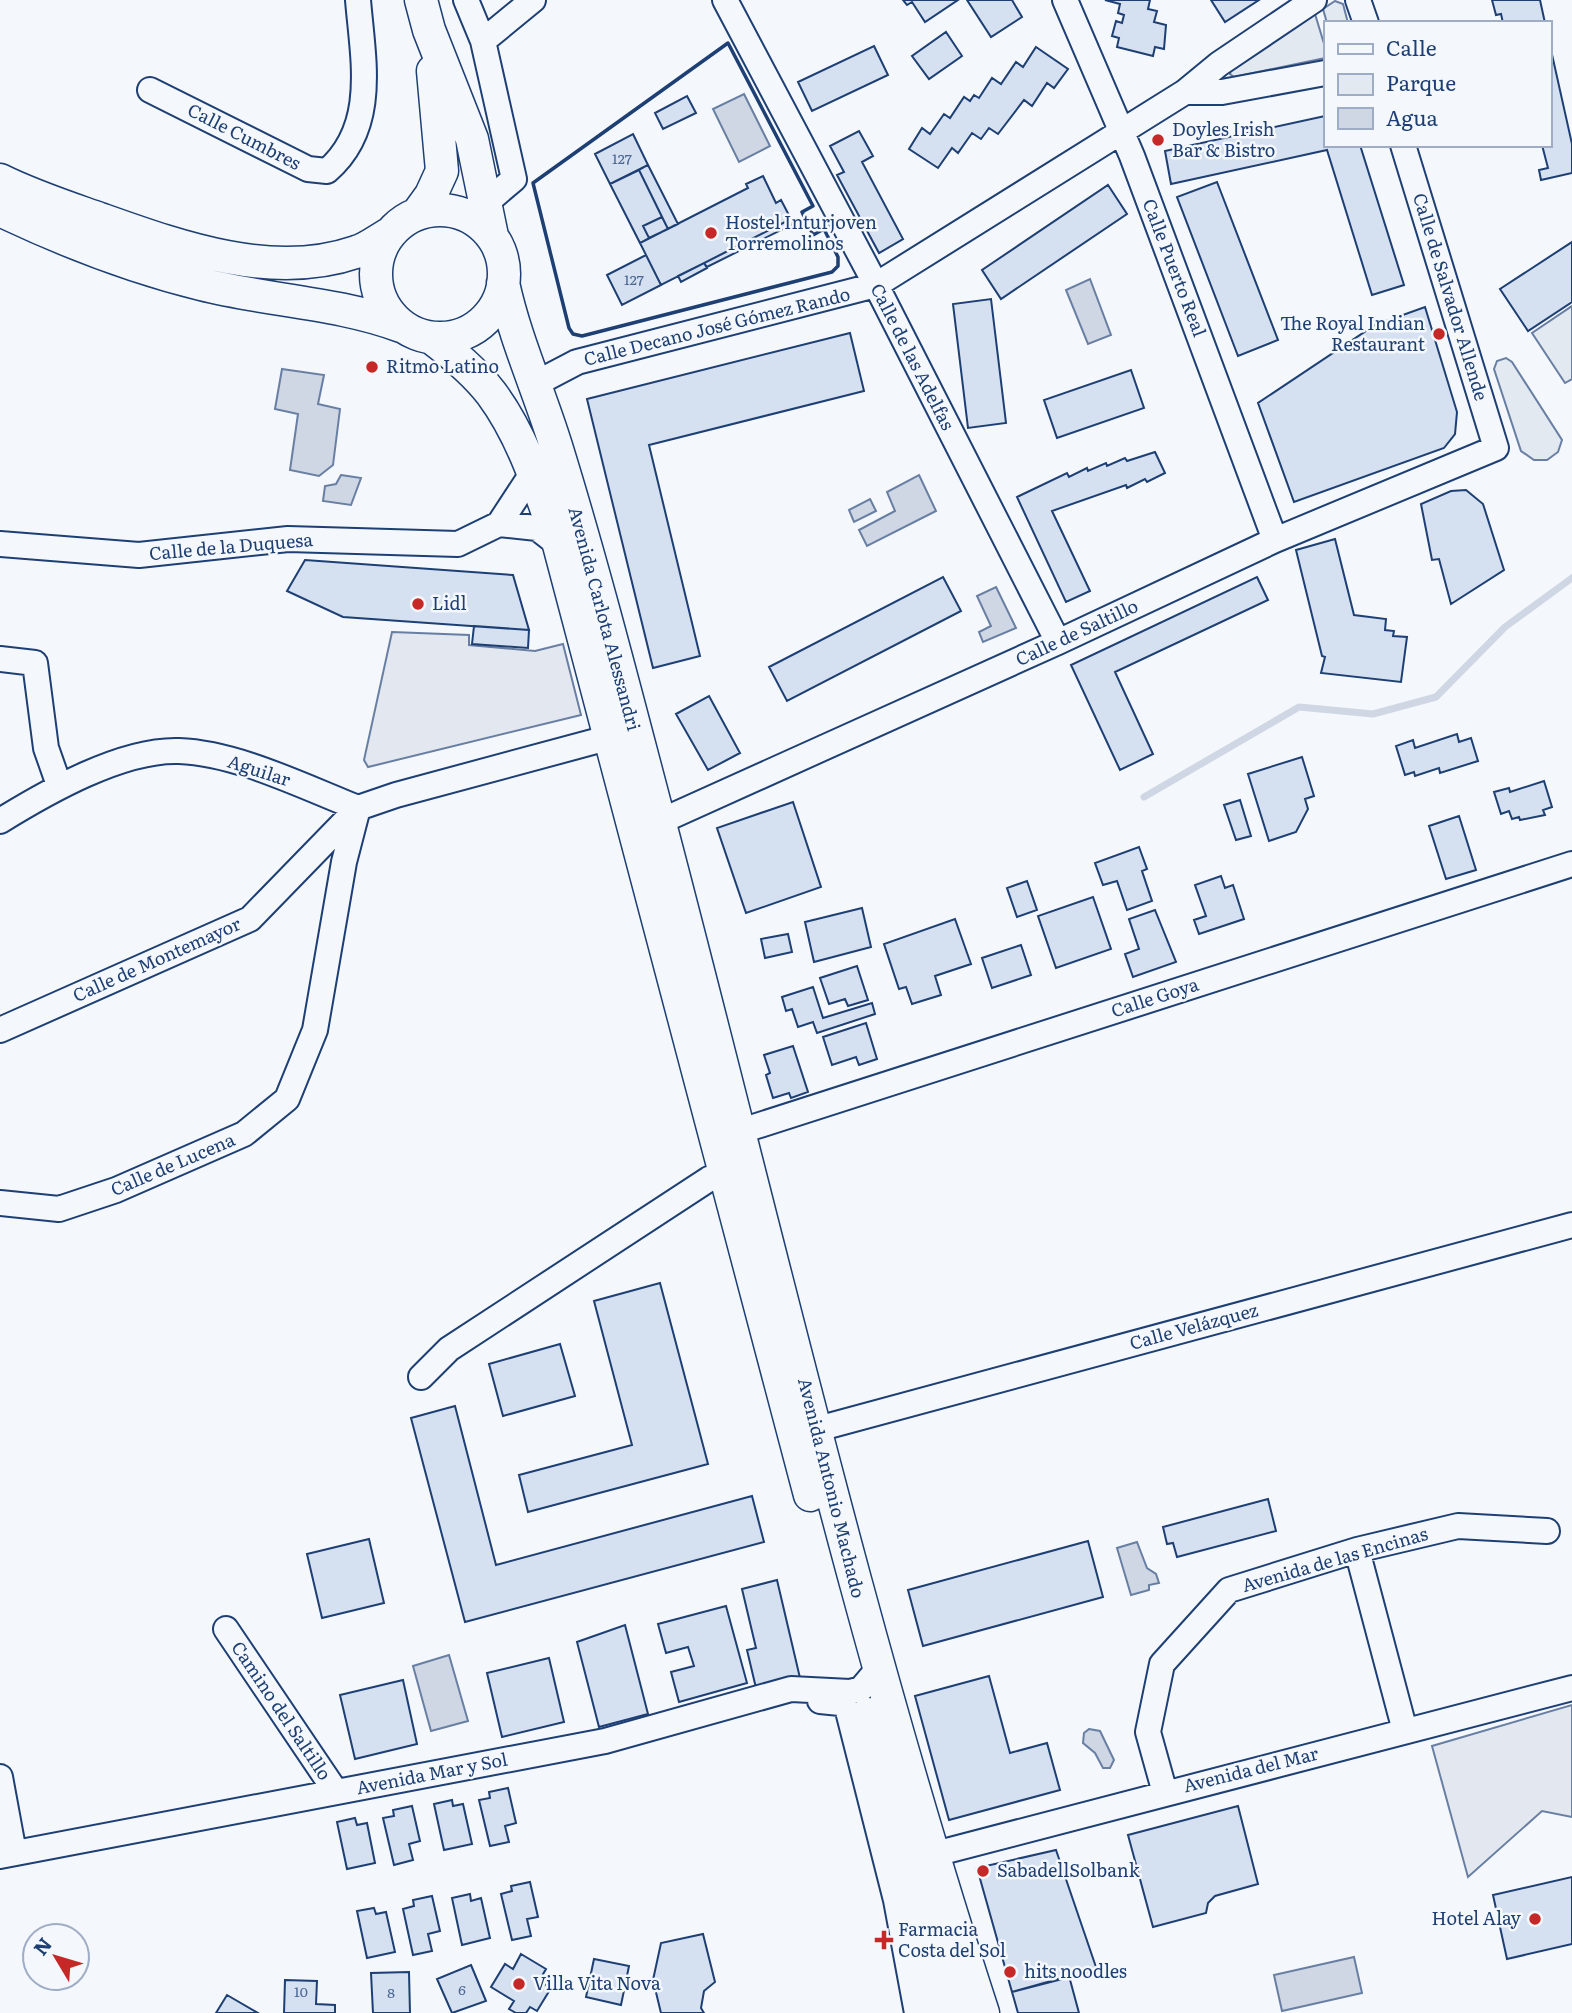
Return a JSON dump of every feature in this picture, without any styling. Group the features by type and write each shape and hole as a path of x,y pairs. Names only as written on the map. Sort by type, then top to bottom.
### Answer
{"main road":[{"path":"425,15 472,139 492,236"},
{"path":"418,213 431,195 442,170 425,15"},
{"path":"0,180 54,203 211,254 268,262 320,260 358,252 418,213 438,209 459,212 478,222 492,236 500,251 503,283 497,302 486,318 470,330 452,337 432,338 368,314 204,285 116,259 0,211"},
{"path":"389,234 379,252 376,272 378,293 387,311 401,326"},
{"name":"Avenida Carlota Alessandri","path":"503,283 509,312 535,384 588,560 659,822 682,962"},
{"name":"Avenida Carlota Alessandri","path":"432,338 460,360 492,394 533,472 559,545 611,737 682,962"},
{"name":"Avenida Antonio Machado","path":"682,962 737,1132 805,1432 869,1679 945,2013"},
{"name":"Avenida Antonio Machado","path":"682,962 724,1174 805,1432"},
{"name":"Avenida Antonio Machado","path":"869,1679 932,1855 984,2013"}],"street":[{"name":"Calle Cumbres","path":"150,90 308,169 327,171 343,157 362,117 365,88 358,0"},
{"path":"466,0 483,41 514,179 487,202"},
{"path":"483,41 533,0"},
{"name":"Calle de las Adelfas","path":"725,0 876,285 1058,642"},
{"name":"Calle Puerto Real","path":"1065,0 1121,130 1275,540"},
{"name":"Calle Decano José Gómez Rando","path":"535,384 577,362 876,285 1185,92 1219,64 1314,0"},
{"path":"1359,0 1365,21"},
{"path":"1185,92 1222,92 1324,73"},
{"name":"Calle de Salvador Allende","path":"1405,147 1496,448"},
{"name":"Calle de Saltillo","path":"659,822 1058,642 1275,540 1496,448"},
{"path":"533,472 499,524 537,528 559,545"},
{"name":"Calle de la Duquesa","path":"0,544 139,555 288,540 458,544 499,524"},
{"path":"0,659 35,663 46,748 59,785"},
{"path":"358,808 396,795 611,737"},
{"name":"Aguilar","path":"0,821 59,785 139,756 177,751 211,755 286,779 358,808"},
{"name":"Calle de Montemayor","path":"0,1030 250,919 358,808"},
{"name":"Calle de Lucena","path":"0,1203 59,1209 116,1190 244,1135 287,1099 315,1030 344,862 358,808"},
{"name":"Calle Goya","path":"737,1132 1572,864"},
{"path":"421,1377 449,1349 709,1179 724,1174"},
{"name":"Calle Velázquez","path":"805,1432 1572,1225"},
{"name":"Avenida de las Encinas","path":"1165,1793 1148,1731 1162,1664 1229,1590 1357,1550 1458,1526 1547,1531"},
{"path":"1357,1550 1405,1731"},
{"name":"Camino del Saltillo","path":"226,1629 337,1792"},
{"name":"Avenida Mar y Sol","path":"7,1855 605,1741 791,1689 850,1692 869,1679"},
{"name":"Avenida del Mar","path":"932,1855 1572,1688"},
{"path":"787,1704 812,1700 840,1703 847,1707 896,1900 917,2013"},
{"path":"0,1777 7,1855"},
{"path":"922,1919 943,1948 966,2013"}],"green space":[{"path":"1335,1 1343,4 1347,21 1326,21 1323,9"},
{"path":"1315,14 1324,44 1324,58 1234,77 1230,74 1231,68"},
{"path":"1572,306 1572,379 1565,383 1532,333"},
{"path":"1506,358 1512,362 1562,440 1558,452 1547,460 1534,460 1521,451 1494,369 1497,361"}],"shaded area":[{"path":"392,632 469,635 469,645 535,651 563,644 581,715 368,767 364,760"},
{"path":"1572,1705 1572,1817 1542,1811 1468,1877 1432,1746"}],"water":[{"path":"744,94 770,146 739,162 713,109"},
{"path":"1090,279 1111,335 1088,344 1066,290"},
{"path":"282,369 324,375 318,404 340,409 333,465 319,476 290,470 298,414 275,409"},
{"path":"341,475 361,478 351,505 323,501 325,486 336,484"},
{"path":"919,475 936,511 867,546 859,530 895,511 887,492"},
{"path":"870,499 876,511 854,522 849,510"},
{"path":"996,587 1016,628 983,642 979,632 991,626 977,596"},
{"path":"1137,1542 1147,1568 1156,1574 1159,1583 1149,1585 1149,1590 1131,1595 1117,1548"},
{"path":"449,1655 468,1721 431,1731 413,1666"},
{"path":"1089,1729 1100,1731 1114,1760 1110,1768 1103,1768 1095,1753 1083,1743 1084,1733"},
{"path":"1354,1957 1362,1993 1282,2011 1274,1975"}],"building":[{"path":"903,0 958,0 925,22 912,2 907,5"},
{"path":"967,0 1012,0 1022,17 991,37"},
{"path":"1105,0 1150,0 1148,9 1157,11 1154,22 1166,25 1164,49 1155,47 1153,56 1117,47 1119,38 1112,36 1116,21 1122,23 1124,15 1118,13 1120,4"},
{"path":"1211,0 1259,0 1225,22"},
{"path":"1492,0 1540,0 1545,21 1503,21 1501,14 1496,15"},
{"path":"946,32 962,56 929,79 912,56"},
{"path":"874,46 888,75 812,111 798,82"},
{"path":"1036,47 1068,69 1054,88 1047,83 1032,106 1024,100 998,134 989,128 981,139 972,133 958,153 952,148 938,168 909,149 922,128 930,134 944,114 950,118 964,97 970,101 974,95 979,98 992,78 1001,84 1016,62 1023,67"},
{"path":"1551,50 1572,144 1572,173 1541,180 1539,170 1548,168 1543,147 1551,147"},
{"path":"687,96 696,113 663,129 655,113"},
{"path":"1324,116 1324,147 1361,147 1404,285 1372,295 1327,150 1171,184 1165,151"},
{"path":"859,131 873,156 862,162 903,239 879,253 837,175 844,172 830,146"},
{"path":"633,134 648,165 610,184 595,154"},
{"path":"648,165 678,224 668,229 639,170"},
{"path":"639,170 662,217 643,226 649,238 640,243 610,184"},
{"name":"Hostel Inturjoven Torremolinos","path":"763,176 776,203 781,200 791,219 661,285 640,243 748,188 746,184"},
{"path":"1217,182 1278,340 1238,356 1177,197"},
{"path":"1108,185 1127,214 1001,299 982,270"},
{"path":"662,217 668,229 649,238 643,226"},
{"path":"791,219 793,224 707,267 704,263"},
{"path":"1572,242 1572,302 1528,331 1500,289"},
{"path":"646,255 661,285 622,305 607,275"},
{"path":"704,263 707,268 681,282 678,276"},
{"path":"991,299 1006,423 968,428 953,304"},
{"path":"1425,307 1457,412 1455,434 1444,448 1294,502 1258,403 1375,325"},
{"path":"850,333 864,391 649,445 700,656 653,668 587,399"},
{"path":"1131,370 1144,408 1057,438 1044,400"},
{"path":"1155,452 1165,473 1147,482 1145,479 1127,488 1126,485 1052,511 1090,591 1066,602 1017,497 1067,473 1069,477 1087,468 1088,471 1106,463 1107,466 1125,458 1127,461"},
{"path":"1466,490 1483,504 1504,570 1451,604 1439,559 1432,560 1421,504 1451,491"},
{"path":"1335,539 1354,615 1386,619 1385,630 1394,631 1393,636 1407,637 1401,682 1321,673 1325,657 1322,656 1296,550"},
{"name":"Lidl","path":"305,560 513,575 529,630 343,617 287,591"},
{"path":"943,577 961,611 787,701 769,667"},
{"path":"1257,577 1268,600 1115,672 1153,754 1120,770 1071,665"},
{"path":"474,626 529,630 528,648 472,644"},
{"path":"709,696 740,753 708,770 676,714"},
{"path":"1457,734 1459,742 1471,738 1478,761 1440,773 1439,768 1415,776 1414,772 1405,775 1396,746 1413,740 1415,748"},
{"path":"1302,757 1314,796 1305,799 1308,809 1296,832 1269,841 1248,774"},
{"path":"1544,781 1552,807 1543,810 1545,815 1520,820 1519,817 1512,819 1509,811 1501,814 1494,792 1509,788 1510,792"},
{"path":"1240,800 1251,836 1236,840 1224,805"},
{"path":"793,802 821,887 746,913 717,828"},
{"path":"1459,816 1476,870 1446,879 1429,826"},
{"path":"1139,847 1147,869 1142,871 1152,901 1127,910 1117,881 1103,885 1095,863"},
{"path":"1221,876 1225,888 1233,885 1244,919 1199,934 1194,920 1206,916 1195,885"},
{"path":"1027,881 1037,910 1017,917 1007,888"},
{"path":"1093,897 1111,949 1056,968 1038,916"},
{"path":"862,908 871,947 814,962 805,922"},
{"path":"1155,910 1176,962 1133,977 1125,954 1139,949 1129,919"},
{"path":"955,919 971,964 935,976 941,995 912,1004 906,987 899,989 884,944"},
{"path":"788,934 792,952 765,958 761,939"},
{"path":"1021,945 1031,975 992,988 982,958"},
{"path":"857,966 868,1000 848,1006 845,999 829,1004 820,978"},
{"path":"813,987 823,1018 872,1003 875,1014 817,1033 813,1022 798,1027 792,1009 786,1011 782,997"},
{"path":"866,1023 877,1059 859,1065 856,1057 832,1065 823,1037"},
{"path":"793,1046 808,1092 791,1098 789,1093 773,1098 766,1075 770,1073 764,1055"},
{"path":"660,1283 708,1464 528,1512 519,1475 632,1445 594,1301"},
{"path":"560,1344 575,1396 503,1416 489,1364"},
{"path":"455,1406 496,1565 752,1496 764,1542 465,1622 411,1418"},
{"path":"1268,1499 1276,1531 1177,1557 1173,1543 1167,1544 1163,1527"},
{"path":"369,1539 384,1603 322,1618 307,1554"},
{"path":"1088,1541 1103,1597 923,1646 908,1590"},
{"path":"777,1580 800,1678 756,1688 747,1650 756,1648 742,1589"},
{"path":"726,1606 747,1683 679,1702 671,1672 694,1666 688,1647 666,1653 658,1624"},
{"path":"625,1625 648,1714 599,1727 577,1642"},
{"path":"549,1658 564,1722 502,1737 487,1673"},
{"path":"989,1676 1010,1753 1047,1743 1060,1790 949,1820 915,1696"},
{"path":"403,1680 417,1744 355,1759 340,1695"},
{"path":"508,1788 516,1823 505,1826 509,1842 490,1846 479,1800 490,1798 489,1792"},
{"path":"452,1800 453,1806 463,1804 472,1844 444,1850 434,1804"},
{"path":"412,1806 420,1841 409,1844 413,1860 394,1865 383,1818 394,1816 393,1810"},
{"path":"1238,1806 1258,1884 1215,1896 1208,1903 1206,1913 1153,1927 1128,1835"},
{"path":"355,1818 357,1825 367,1823 375,1863 347,1869 337,1822"},
{"path":"1056,1850 1097,1970 1012,1992 977,1868"},
{"name":"Hotel Alay","path":"1572,1877 1572,1944 1507,1959 1493,1895"},
{"path":"530,1882 538,1917 527,1919 531,1936 512,1940 501,1894 512,1891 511,1886"},
{"path":"470,1894 471,1901 481,1898 490,1938 462,1945 452,1898"},
{"path":"432,1896 440,1931 428,1934 432,1951 413,1955 403,1909 414,1906 413,1900"},
{"path":"374,1908 376,1914 386,1912 395,1952 367,1958 357,1911"},
{"path":"703,1934 715,1982 704,1991 701,2008 704,2013 661,2013 653,1980 661,1943"},
{"name":"Villa Vita Nova","path":"521,1954 546,1969 539,1981 551,1988 537,2011 530,2007 526,2013 516,2013 509,2009 514,2001 491,1987 505,1964 513,1969"},
{"path":"594,1959 629,1966 621,2005 586,1997"},
{"path":"471,1965 486,2001 452,2013 437,1979"},
{"path":"409,1972 410,2013 373,2013 371,1973"},
{"path":"1069,1976 1079,2013 1018,2013 1012,1992"},
{"path":"285,1980 317,1981 316,2004 335,2005 335,2013 284,2013"},
{"path":"227,1995 258,2013 216,2013"}],"waterway":[{"path":"1144,797 1299,707 1373,714 1436,697 1505,627 1572,578"}],"wall":[{"path":"728,43 813,206 802,212 813,235 824,229 838,257 838,266 832,272 582,336 573,334 569,328 533,183 728,43"}],"place":[{"name":"Doyles Irish Bar & Bistro","path":"1158,140"},
{"name":"Hostel Inturjoven Torremolinos","path":"711,233"},
{"name":"The Royal Indian Restaurant","path":"1439,334"},
{"name":"Ritmo Latino","path":"372,367"},
{"name":"Lidl","path":"418,604"},
{"name":"SabadellSolbank","path":"983,1871"},
{"name":"Hotel Alay","path":"1535,1919"},
{"name":"Farmacia Costa del Sol","path":"884,1940"},
{"name":"hits noodles","path":"1010,1972"},
{"name":"Villa Vita Nova","path":"519,1984"}]}
